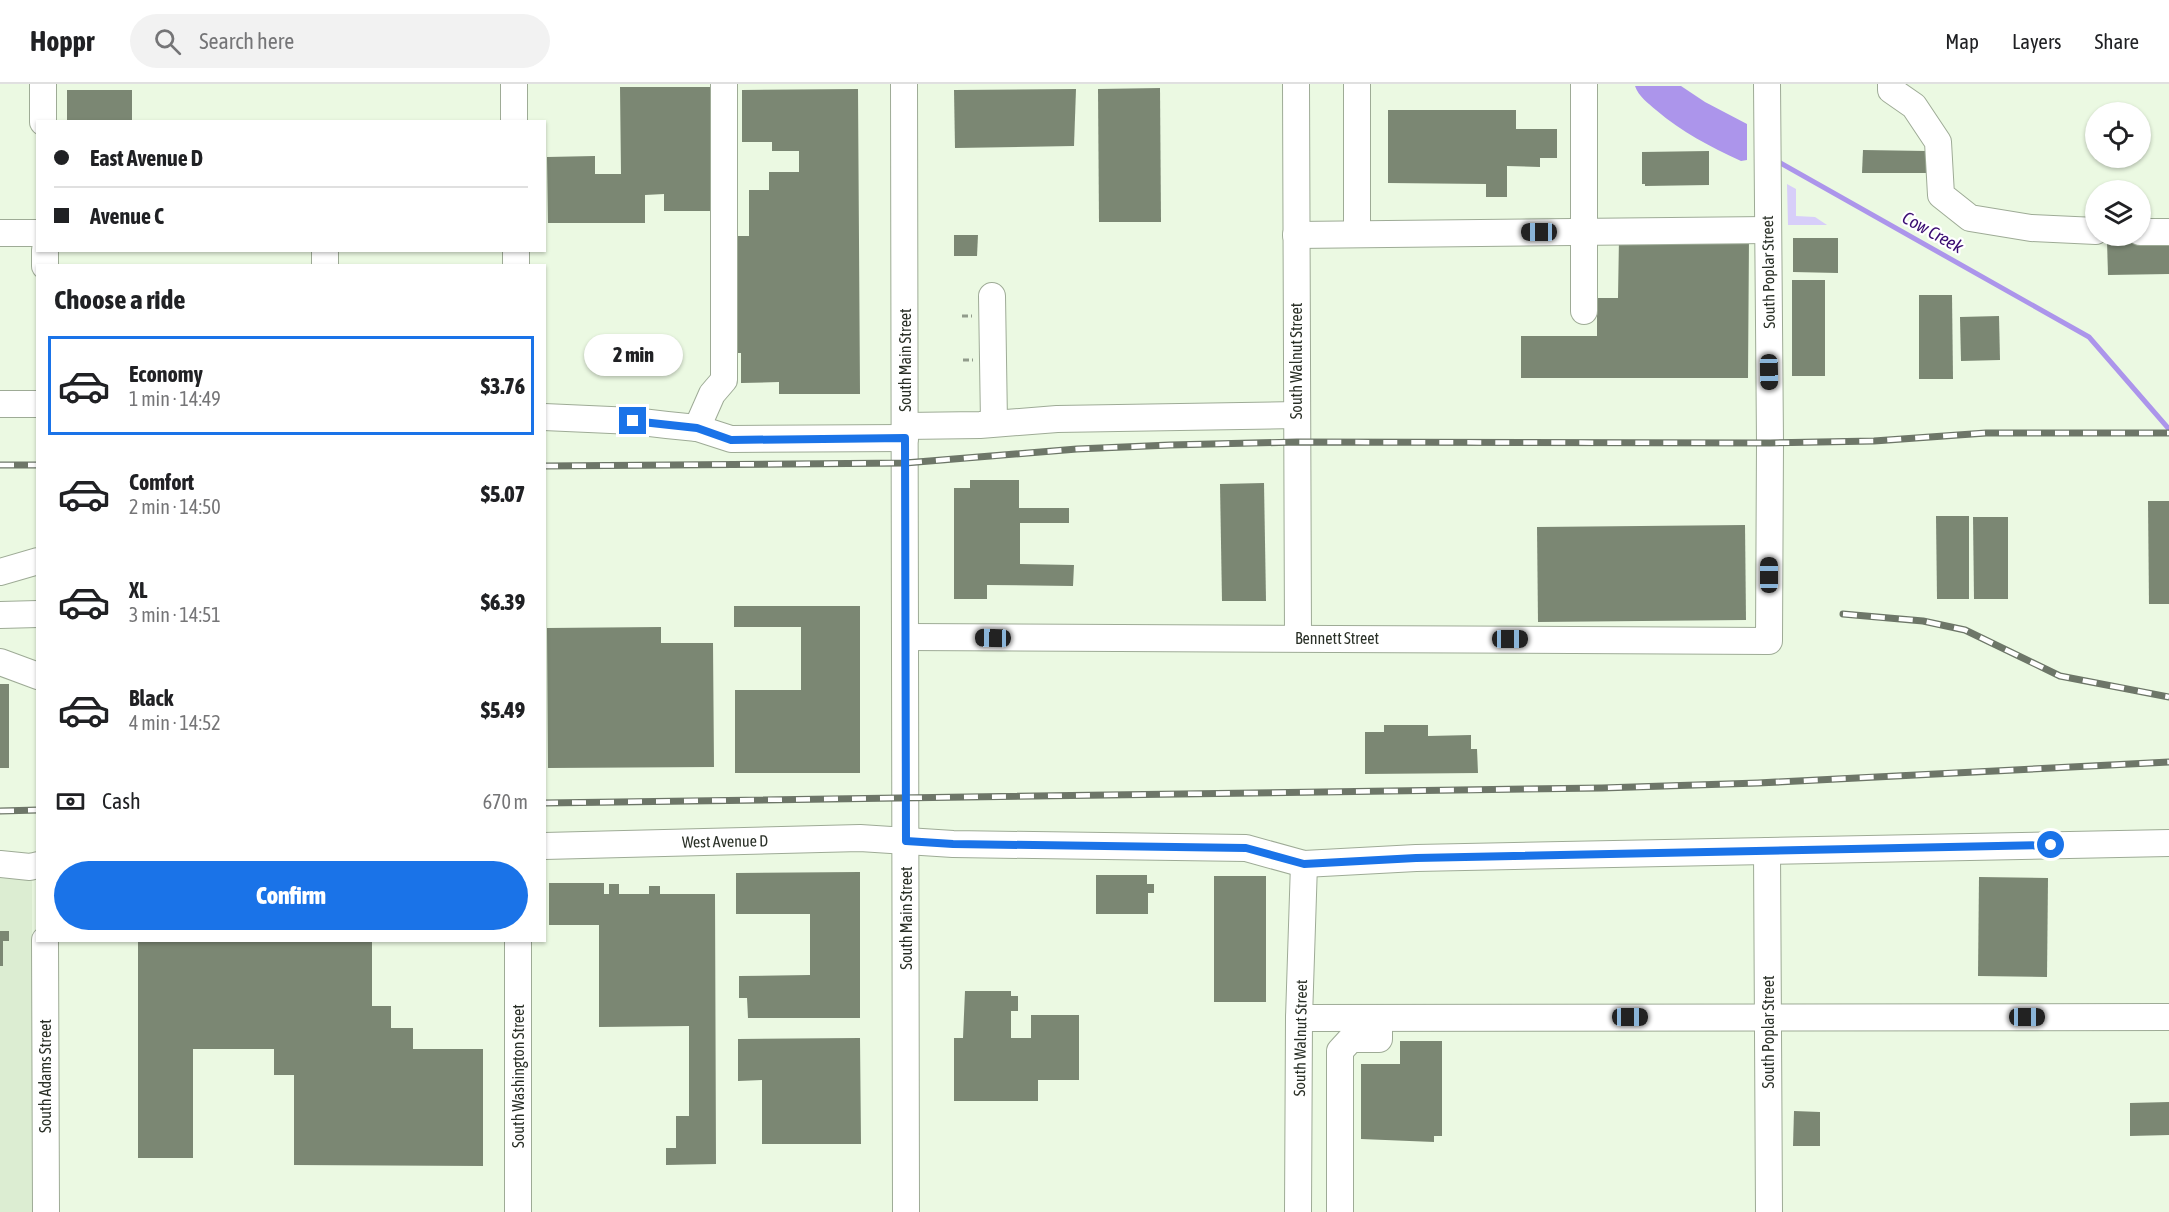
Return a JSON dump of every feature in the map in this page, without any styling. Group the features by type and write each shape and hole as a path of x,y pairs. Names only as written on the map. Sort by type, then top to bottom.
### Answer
{"street":[{"path":"42,84 43,120"},
{"path":"514,84 514,120"},
{"path":"697,428 712,394 724,380 724,84"},
{"name":"South Main Street","path":"904,84 906,1212"},
{"name":"South Walnut Street","path":"1296,84 1298,638"},
{"path":"1357,84 1357,234"},
{"path":"1584,84 1584,311"},
{"name":"South Poplar Street","path":"1767,84 1769,641"},
{"path":"1891,84 1892,90 1914,106 1938,142 1941,195 1970,218 2031,228 2085,230"},
{"path":"1296,235 1768,230"},
{"path":"2151,232 2169,232"},
{"path":"0,233 36,233"},
{"path":"992,296 994,423"},
{"path":"0,404 36,404"},
{"path":"546,417 633,421 697,428 731,440 905,432 1057,418 1297,415"},
{"path":"0,572 36,562"},
{"path":"0,615 36,614"},
{"name":"Bennett Street","path":"906,636 1130,640 1298,638 1769,641"},
{"path":"0,662 36,675"},
{"name":"West Avenue D","path":"546,846 861,838 953,844 1246,848 1304,864 1416,858 2169,843"},
{"name":"South Poplar Street","path":"1767,852 1769,1212"},
{"path":"0,864 36,866"},
{"name":"South Walnut Street","path":"1298,1212 1299,1018 1304,864"},
{"name":"South Adams Street","path":"45,942 46,1212"},
{"name":"South Washington Street","path":"518,942 518,1212"},
{"path":"1299,1018 2169,1017"},
{"path":"1340,1212 1340,1051 1351,1039 1379,1038 1379,1018"}],"shaded area":[{"path":"1635,86 1681,86 1705,102 1747,124 1747,160 1741,161 1686,132 1647,102"},
{"path":"1787,184 1796,189 1796,216 1815,217 1827,225 1788,225"},
{"path":"0,871 32,872 33,1212 0,1212"}],"building":[{"path":"620,87 713,87 714,211 664,211 664,194 645,195 645,223 548,223 547,157 595,156 595,174 621,174"},
{"path":"1160,88 1161,222 1099,222 1098,89"},
{"path":"858,89 860,394 779,394 779,382 741,383 741,353 734,353 733,236 749,236 749,190 769,190 769,172 799,172 799,151 772,151 772,142 742,142 742,90"},
{"path":"1076,89 1074,146 955,148 954,90"},
{"path":"67,90 132,90 132,120 67,120"},
{"path":"1388,110 1516,110 1516,129 1557,129 1557,158 1540,158 1540,167 1507,166 1507,197 1486,197 1486,184 1388,183"},
{"path":"1863,150 1927,151 1926,173 1862,173"},
{"path":"1709,151 1709,185 1645,186 1642,184 1642,152"},
{"path":"954,235 978,235 977,256 954,256"},
{"path":"1619,238 1749,238 1748,378 1521,378 1521,336 1597,336 1597,298 1618,298"},
{"path":"1793,238 1838,238 1838,273 1793,272"},
{"path":"2151,240 2169,240 2169,274 2108,275 2107,246 2151,246"},
{"path":"1792,280 1825,280 1825,376 1792,376"},
{"path":"1919,295 1952,295 1953,379 1919,379"},
{"path":"1999,316 2000,360 1961,361 1960,317"},
{"path":"970,480 1019,480 1019,508 1069,508 1069,523 1020,523 1020,564 1074,565 1073,586 987,585 987,599 954,599 954,488 970,488"},
{"path":"1264,483 1266,601 1222,601 1220,484"},
{"path":"2148,501 2169,501 2169,604 2149,604"},
{"path":"1936,516 1969,516 1969,599 1937,599"},
{"path":"1973,517 2008,517 2008,599 1974,599"},
{"path":"1745,525 1746,620 1538,622 1537,527"},
{"path":"734,606 860,606 860,773 735,773 735,690 801,690 801,627 734,627"},
{"path":"661,627 661,643 713,643 714,767 548,768 547,628"},
{"path":"0,684 9,684 9,768 0,768"},
{"path":"1384,725 1428,725 1428,736 1471,735 1471,749 1477,749 1478,773 1365,774 1365,732 1384,732"},
{"path":"860,872 860,1018 748,1018 747,998 739,998 739,976 810,975 810,914 736,914 736,873"},
{"path":"1096,875 1147,875 1147,884 1154,884 1154,893 1148,893 1148,914 1096,914"},
{"path":"1214,876 1266,876 1266,1002 1214,1002"},
{"path":"1979,877 2048,878 2047,977 1978,976"},
{"path":"549,883 604,883 604,894 609,894 609,884 619,884 619,894 649,894 649,886 660,886 660,894 715,894 716,1164 666,1165 666,1148 676,1148 676,1116 689,1116 689,1026 599,1027 599,925 549,925"},
{"path":"0,931 9,931 9,941 3,941 3,966 0,966"},
{"path":"138,942 372,942 372,1006 391,1006 391,1028 413,1028 413,1049 483,1049 483,1166 294,1165 294,1075 274,1075 274,1049 193,1049 193,1158 138,1158"},
{"path":"965,991 1011,991 1011,996 1018,996 1018,1011 1011,1011 1011,1038 1031,1038 1031,1015 1079,1015 1079,1080 1038,1080 1038,1101 954,1101 954,1038 963,1038"},
{"path":"860,1038 861,1144 762,1144 762,1080 738,1081 738,1039"},
{"path":"1400,1041 1442,1041 1442,1136 1434,1136 1434,1142 1361,1139 1361,1064 1400,1064"},
{"path":"2169,1102 2169,1135 2130,1136 2130,1103"},
{"path":"1794,1111 1820,1112 1820,1146 1793,1146"}],"waterway":[{"name":"Cow Creek","path":"1775,160 2089,337 2169,429"}],"railway":[{"path":"546,466 905,463 1077,449 1297,442 1770,443 1874,441 1986,433 2169,433"},
{"path":"0,465 36,465"},
{"path":"1843,614 1923,621 1965,630 2060,676 2169,697"},
{"path":"546,803 1602,788 1758,783 2169,762"},
{"path":"0,811 36,810"}],"route":[{"path":"633,421 697,428 731,440 905,438 906,841 953,844 1246,848 1304,864 1416,858 2051,845"}]}
